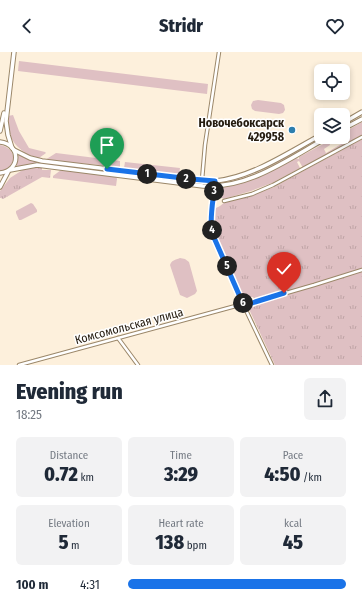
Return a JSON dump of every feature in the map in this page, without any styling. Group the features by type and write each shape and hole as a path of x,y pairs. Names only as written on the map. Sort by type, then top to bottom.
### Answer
{"main road":[{"path":"0,131 13,52"},
{"path":"0,187 16,162 16,155 8,135 6,120 13,52"},
{"path":"350,119 362,112"},
{"path":"350,125 362,119"},
{"path":"0,142 7,144 26,156 39,161 215,181 257,169 314,139"},
{"path":"0,173 37,165 202,186 215,186 238,182 260,174 316,144"},
{"path":"215,181 215,186"}],"street":[{"path":"202,180 219,52"},
{"path":"224,201 252,194 273,185 362,137"},
{"path":"215,186 211,224 212,233 272,365"},
{"name":"Комсомольская улица","path":"19,365 255,302 362,270"},
{"path":"118,338 138,365"}],"green space":[{"path":"19,61 208,84 207,94 18,71"},
{"path":"258,100 281,103 284,105 285,110 283,113 279,114 255,111 252,109 251,105 253,101"},
{"path":"13,115 19,131 29,148 46,153 39,158 22,151 18,147 8,131 7,125 8,116"},
{"path":"362,122 362,135 350,142 350,129"},
{"path":"362,139 362,365 275,365 248,307 256,304 253,297 243,297 214,235 214,209 225,202 251,196 274,187"},
{"path":"323,144 330,144 324,149 326,153 341,144 346,144 303,168 299,161 297,162 300,168 272,183 224,199 215,195 219,188 262,176 296,158 299,159 299,157"},
{"path":"0,145 10,150 13,158 13,162 10,166 1,171 0,171"},
{"path":"304,147 305,148 265,169 244,177 222,183 245,176 269,166"},
{"path":"56,153 120,161 120,167 45,160"},
{"path":"17,154 39,162 103,170 102,172 38,164 17,167"},
{"path":"125,162 180,168 179,174 124,168"},
{"path":"42,167 42,170 51,170 50,178 42,177 3,199 0,198 0,191 10,178 24,169"},
{"path":"61,170 116,176 116,186 53,178 53,176"},
{"path":"31,203 37,212 19,220 16,211"},
{"path":"180,258 189,262 197,291 195,294 187,298 180,295 170,265 173,261"}],"place":[{"name":"Новочебоксарск 429958","path":"292,130"}],"route":[{"path":"107,169 215,181 211,224 212,233 244,306 284,293"}]}
